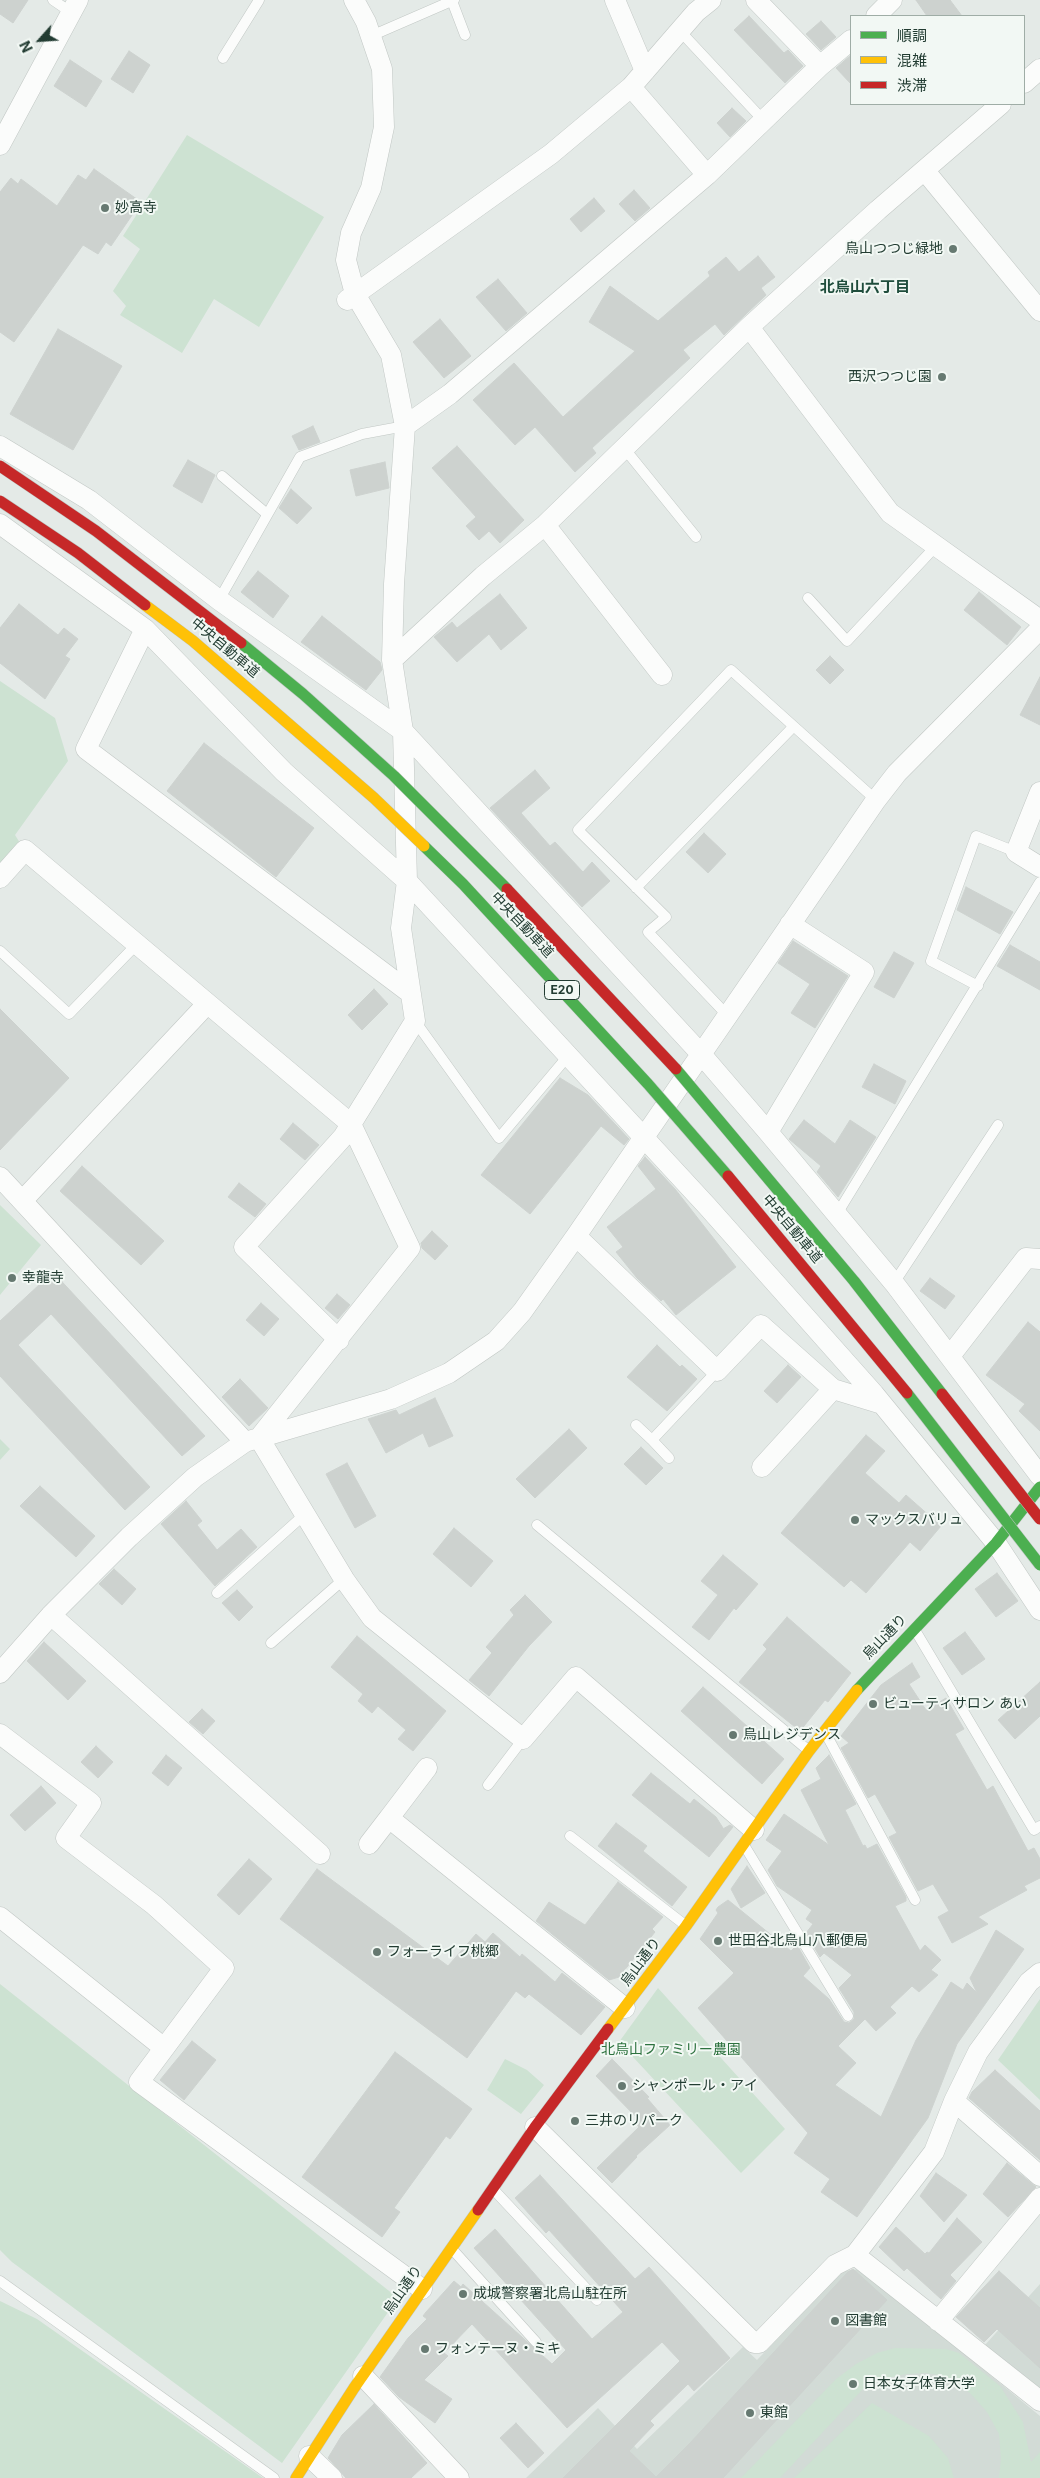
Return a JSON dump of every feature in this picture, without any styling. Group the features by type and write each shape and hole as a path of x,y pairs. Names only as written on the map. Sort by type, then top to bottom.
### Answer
{"main road":[{"name":"中央自動車道","path":"0,466 96,531 205,613 303,694 394,776 490,871 671,1063 854,1281 1040,1519"},
{"name":"中央自動車道","path":"0,501 78,553 193,641 374,798 463,884 648,1084 743,1194 923,1413 1040,1565"},
{"name":"烏山通り","path":"296,2478 422,2289 535,2127 686,1926 824,1731 870,1675 996,1543 1040,1487"}],"street":[{"path":"339,1340 244,1247 343,1137 415,1021 409,992 401,928 407,881 403,731 392,660 394,584 405,426 391,355 351,297 346,260 351,233 371,188 384,127 382,69 371,36 354,0"},
{"path":"615,0 644,71"},
{"path":"351,297 551,154 631,87 696,12 711,0"},
{"path":"756,0 820,66"},
{"path":"877,15 892,0"},
{"path":"0,146 75,6"},
{"path":"405,426 450,394 707,175 820,66 850,41"},
{"path":"1025,82 1040,69"},
{"path":"631,87 707,175"},
{"path":"392,660 483,576 545,525 749,328 878,210 1000,105"},
{"path":"925,171 1040,311"},
{"path":"749,328 890,513 1040,620"},
{"path":"0,446 89,500 219,600 403,731 701,1054 768,1132 894,1283 1040,1476"},
{"path":"0,524 145,629 284,772 407,881 644,1138 878,1399 996,1543 1040,1610"},
{"path":"545,525 662,675"},
{"path":"145,629 86,749 409,992"},
{"path":"0,1673 51,1615 129,1537 194,1477 252,1440 391,1398 449,1373 496,1340 522,1312 576,1236 876,800 897,773 1040,629"},
{"path":"1040,792 1016,852 1040,867"},
{"path":"0,878 25,850 351,1124 410,1248 339,1340 252,1440"},
{"path":"768,1132 864,972 790,924"},
{"path":"22,1200 207,1004"},
{"path":"0,1176 252,1440 305,1514 344,1579 372,1618 523,1739 576,1677 749,1837"},
{"path":"576,1236 717,1371 761,1325 834,1389 878,1399"},
{"path":"950,1356 1026,1258 1040,1259"},
{"path":"762,1467 834,1389"},
{"path":"51,1615 320,1854"},
{"path":"0,1734 91,1803 66,1838 154,1905 224,1968 139,2082 422,2289"},
{"path":"369,1844 426,1768"},
{"path":"389,1818 625,2008"},
{"path":"0,1916 164,2048"},
{"path":"535,2127 754,2343 759,2342 834,2265 855,2255 934,2152 954,2101 978,2052 1029,1982 1040,1973"},
{"path":"954,2101 1040,2176"},
{"path":"938,2321 1040,2198"},
{"path":"855,2255 1040,2402"},
{"path":"363,2376 459,2478"},
{"path":"309,2456 332,2478"}],"lane":[{"path":"53,0 75,6"},
{"path":"223,58 259,0"},
{"path":"371,36 453,0 465,35"},
{"path":"680,31 764,120"},
{"path":"219,600 300,457 362,434 405,426"},
{"path":"624,448 696,537"},
{"path":"222,476 267,514"},
{"path":"808,598 847,641 936,546"},
{"path":"727,1015 648,932 666,917 578,830 731,670 876,800"},
{"path":"636,888 794,727"},
{"path":"978,986 931,961 976,836 1016,852"},
{"path":"837,1214 1040,882"},
{"path":"0,951 69,1014 137,944"},
{"path":"415,1021 499,1138 568,1056"},
{"path":"894,1283 998,1125"},
{"path":"652,1440 717,1371"},
{"path":"636,1425 669,1458"},
{"path":"217,1593 305,1514"},
{"path":"537,1525 809,1751"},
{"path":"271,1643 344,1579"},
{"path":"914,1630 1034,1830 1040,1826"},
{"path":"824,1731 915,1900"},
{"path":"488,1785 523,1739"},
{"path":"570,1836 686,1926"},
{"path":"749,1837 848,2016"},
{"path":"492,2188 597,2300"},
{"path":"451,2248 536,2342"},
{"path":"0,2281 274,2478"}],"shaded area":[{"name":"日本女子体育大学","path":"861,2269 1040,2416 1040,2478 526,2478 598,2408 637,2449 743,2347 757,2360 843,2271"},
{"name":"日本女子体育大学","path":"1040,2284 1040,2388 985,2345"}],"green space":[{"path":"187,135 324,217 259,327 214,299 182,353 120,315 126,306 113,291 140,249 123,236"},
{"path":"0,681 55,718 68,761 15,835 20,843 0,865"},
{"name":"幸龍寺","path":"0,1205 41,1245 0,1295"},
{"path":"0,1439 10,1449 0,1460"},
{"path":"0,1984 398,2298 282,2463 12,2262 0,2250"},
{"name":"北烏山ファミリー農園","path":"658,1988 785,2129 741,2173 619,2042"},
{"path":"1040,1999 1040,2100 998,2060"},
{"path":"505,2059 527,2070 544,2085 521,2114 487,2090"},
{"path":"0,2301 37,2319 263,2478 0,2478"},
{"path":"895,2348 946,2349 959,2353 1000,2386 1023,2422 1031,2462 1040,2452 1040,2478 999,2478 1001,2459 999,2434 987,2412 970,2393 945,2376 926,2373 886,2378 863,2389 780,2478 741,2478 836,2379 856,2364 877,2353"},
{"path":"872,2403 929,2436 948,2458 954,2478 794,2478"}],"building":[{"path":"0,0 28,0 13,23 0,14"},
{"path":"916,0 950,0 961,15 926,15"},
{"path":"749,16 784,53 788,50 803,66 785,83 734,30"},
{"path":"821,21 836,37 821,50 806,34"},
{"path":"129,51 150,65 133,93 111,79"},
{"path":"850,56 850,83 836,68"},
{"path":"70,60 102,81 86,107 54,86"},
{"path":"732,108 746,121 730,137 717,123"},
{"path":"94,169 141,202 111,246 106,242 98,254 83,245 14,342 0,332 0,192 11,178 18,184 21,179 57,206 78,175 86,180"},
{"path":"634,190 650,208 635,221 619,204"},
{"path":"594,198 605,211 581,232 570,219"},
{"path":"758,256 775,277 761,288 766,295 724,335 715,324 683,350 690,358 592,448 596,453 575,472 535,427 515,445 473,400 514,363 563,417 635,351 589,322 610,286 658,321 710,276 708,272 726,257 739,272"},
{"path":"498,279 527,313 506,331 476,297"},
{"path":"440,319 471,356 444,378 413,342"},
{"path":"58,329 122,366 73,450 10,414"},
{"path":"313,426 320,442 299,450 292,436"},
{"path":"457,446 524,520 500,543 489,531 479,540 466,526 476,517 432,468"},
{"path":"188,460 215,475 202,503 173,486"},
{"path":"385,462 389,488 356,496 350,470"},
{"path":"291,489 312,508 297,524 279,508"},
{"path":"258,571 289,596 273,618 241,592"},
{"path":"979,592 1021,627 1007,645 964,610"},
{"path":"500,594 527,628 501,650 489,634 457,662 434,637 452,622 457,628"},
{"path":"19,604 58,635 64,628 78,639 65,656 70,659 45,699 0,663 0,628"},
{"path":"322,616 380,662 382,670 366,690 301,642"},
{"path":"830,656 844,670 830,684 816,670"},
{"path":"1040,677 1040,725 1020,715"},
{"path":"204,743 314,828 276,877 167,791"},
{"path":"535,770 550,788 521,813 550,846 555,842 583,872 592,862 610,881 582,907 490,808"},
{"path":"704,833 726,854 708,873 686,852"},
{"path":"966,887 1013,912 1000,934 957,910"},
{"path":"793,941 848,976 815,1028 791,1013 810,984 778,963"},
{"path":"1010,945 1040,962 1040,990 997,966"},
{"path":"894,952 914,963 894,998 874,987"},
{"path":"374,989 388,1004 362,1030 348,1015"},
{"path":"0,1009 69,1078 0,1150"},
{"path":"874,1064 906,1081 895,1104 862,1087"},
{"path":"560,1078 588,1095 629,1139 624,1145 601,1126 530,1214 481,1175"},
{"path":"804,1120 835,1144 850,1120 876,1137 838,1197 817,1172 821,1166 789,1139"},
{"path":"293,1123 319,1145 305,1160 280,1139"},
{"path":"645,1157 675,1189 736,1267 676,1315 663,1299 661,1301 637,1278 616,1252 623,1247 607,1227 656,1189 638,1166"},
{"path":"82,1166 164,1241 141,1265 60,1191"},
{"path":"239,1183 266,1204 255,1217 228,1197"},
{"path":"432,1231 448,1246 435,1260 422,1248 421,1243"},
{"path":"53,1272 205,1436 182,1456 51,1314 18,1345 150,1487 125,1510 0,1376 0,1321"},
{"path":"930,1278 955,1296 945,1309 920,1291"},
{"path":"337,1294 350,1305 338,1319 325,1308"},
{"path":"261,1303 279,1319 264,1336 246,1320"},
{"path":"1028,1322 1040,1332 1040,1431 1019,1411 1025,1404 986,1375"},
{"path":"657,1345 680,1367 682,1365 697,1379 667,1411 627,1377"},
{"path":"788,1365 801,1377 777,1403 764,1391"},
{"path":"240,1379 268,1408 249,1426 222,1397"},
{"path":"435,1398 453,1436 429,1447 423,1433 386,1453 368,1419 396,1410 399,1415"},
{"path":"569,1429 587,1448 535,1498 516,1479"},
{"path":"866,1435 885,1451 865,1473 899,1503 906,1495 941,1526 920,1551 910,1542 866,1593 851,1580 844,1587 781,1533"},
{"path":"641,1447 663,1468 646,1485 624,1464"},
{"path":"347,1463 376,1516 355,1528 326,1474"},
{"path":"40,1486 95,1536 76,1557 20,1506"},
{"path":"186,1501 202,1521 197,1525 217,1550 241,1529 257,1547 215,1586 161,1524"},
{"path":"454,1528 493,1561 471,1587 433,1554"},
{"path":"723,1555 758,1584 736,1610 734,1608 709,1640 692,1627 718,1595 701,1581"},
{"path":"114,1569 136,1589 122,1605 99,1584"},
{"path":"997,1573 1018,1601 996,1617 975,1589"},
{"path":"237,1590 253,1607 239,1621 222,1603"},
{"path":"525,1595 552,1622 529,1646 489,1696 469,1680 492,1653 486,1647 514,1615 510,1610"},
{"path":"787,1617 851,1673 828,1702 825,1700 800,1731 739,1682 767,1649 763,1645"},
{"path":"965,1632 985,1659 962,1675 943,1648"},
{"path":"357,1636 446,1711 413,1751 398,1739 406,1730 378,1706 372,1713 358,1701 363,1694 331,1667"},
{"path":"44,1642 86,1681 68,1700 27,1661"},
{"path":"912,1663 920,1677 909,1684 926,1710 946,1698 964,1729 955,1734 987,1790 993,1786 1028,1851 1034,1848 1040,1859 1040,1878 1024,1886 1027,1890 978,1917 988,1924 952,1943 938,1917 949,1911 933,1884 918,1891 889,1837 897,1833 875,1794 868,1798 841,1748 849,1743 841,1736 881,1685"},
{"path":"1040,1682 1040,1716 1015,1739 998,1720"},
{"name":"烏山レジデンス","path":"703,1687 784,1759 762,1784 681,1711"},
{"path":"202,1709 215,1721 203,1734 189,1722"},
{"path":"96,1746 113,1762 98,1778 81,1762"},
{"path":"166,1755 182,1768 168,1786 152,1773"},
{"path":"829,1755 856,1804 845,1810 863,1846 865,1845 867,1849 877,1844 906,1897 906,1901 895,1906 920,1951 925,1945 941,1960 931,1970 938,1975 919,1992 912,1986 890,2007 896,2013 876,2031 865,2019 838,2046 856,2063 835,2085 881,2117 916,2040 951,1982 963,1990 967,1983 977,1993 970,1978 996,1930 1024,1949 957,2044 928,2118 857,2217 821,2192 830,2179 794,2153 808,2133 698,2008 734,1973 700,1939 718,1913 716,1910 718,1907 728,1900 791,1951 797,1945 810,1968 803,1976 829,1999 844,2022 849,2023 854,2019 854,2012 839,1988 852,1975 824,1953 820,1957 806,1933 813,1924 806,1919 812,1910 777,1886 768,1870 782,1851 766,1840 784,1814 829,1845 801,1790 821,1779 816,1768"},
{"path":"651,1773 690,1804 694,1799 716,1817 723,1828 721,1830 730,1825 733,1827 709,1857 632,1795"},
{"path":"41,1786 56,1803 25,1831 10,1815"},
{"path":"616,1823 647,1846 643,1851 687,1887 672,1906 598,1846"},
{"path":"249,1859 272,1879 239,1915 217,1895"},
{"path":"747,1866 765,1893 741,1908 731,1889"},
{"name":"フォーライフ桃郷","path":"317,1869 448,1966 476,1934 485,1942 493,1933 520,1957 522,1954 555,1982 562,1973 605,2007 581,2035 529,1994 525,1998 516,1991 467,2058 280,1919"},
{"path":"618,1882 663,1917 652,1929 655,1932 619,1977 609,1980 536,1921 549,1902 585,1925"},
{"path":"192,2041 216,2060 184,2100 160,2080"},
{"path":"395,2052 472,2109 450,2139 446,2136 394,2208 400,2212 382,2237 302,2177"},
{"path":"612,2059 649,2097 647,2098 670,2125 636,2156 612,2183 597,2168 639,2127 635,2123 638,2119 596,2076"},
{"path":"995,2070 1040,2111 1040,2160 969,2098 972,2092"},
{"path":"1007,2163 1036,2187 1008,2217 983,2194"},
{"path":"936,2173 967,2195 944,2222 920,2196"},
{"path":"540,2175 635,2279 649,2267 730,2358 694,2391 688,2384 650,2421 654,2425 629,2451 656,2477 691,2442 848,2272 853,2269 887,2300 723,2478 563,2478 680,2361 662,2342 567,2428 472,2324 444,2353 448,2356 424,2380 452,2399 435,2423 399,2397 380,2377 408,2338 427,2319 423,2316 426,2312 454,2281 461,2287 463,2284 552,2364 566,2350 474,2248 495,2229 592,2339 623,2312 549,2230 546,2233 515,2198"},
{"path":"957,2218 982,2242 950,2275 956,2281 941,2299 907,2268 904,2271 879,2247 896,2227 925,2254 929,2253"},
{"path":"999,2271 1040,2308 1040,2368 997,2329 984,2342 956,2317"},
{"path":"374,2404 427,2463 411,2478 346,2478 328,2458 342,2435"},
{"path":"516,2423 544,2453 528,2468 500,2438"}],"traffic: fast":[{"path":"241,643 303,694 394,776 507,889"},
{"path":"424,846 463,884 648,1084 728,1176"},
{"path":"676,1069 854,1281 942,1394"},
{"path":"907,1393 1040,1565"},
{"path":"857,1690 996,1543 1040,1487"}],"traffic: slow":[{"path":"145,605 193,641 374,798 424,846"},
{"path":"608,2029 686,1926 809,1751 857,1690"},
{"path":"296,2478 354,2388 478,2210"}],"traffic: jam":[{"path":"0,466 96,531 241,643"},
{"path":"0,501 78,553 145,605"},
{"path":"507,889 676,1069"},
{"path":"728,1176 907,1393"},
{"path":"942,1394 1040,1519"},
{"path":"478,2210 535,2127 608,2029"}],"place":[{"name":"妙高寺","path":"105,208"},
{"name":"烏山つつじ緑地","path":"953,249"},
{"name":"西沢つつじ園","path":"942,377"},
{"name":"幸龍寺","path":"12,1278"},
{"name":"マックスバリュ","path":"855,1520"},
{"name":"ビューティサロン あい","path":"873,1704"},
{"name":"烏山レジデンス","path":"733,1735"},
{"name":"世田谷北烏山八郵便局","path":"718,1941"},
{"name":"フォーライフ桃郷","path":"377,1952"},
{"name":"シャンポール・アイ","path":"622,2086"},
{"name":"三井のリパーク","path":"575,2121"},
{"name":"成城警察署北烏山駐在所","path":"463,2294"},
{"name":"図書館","path":"835,2321"},
{"name":"フォンテーヌ・ミキ","path":"425,2349"},
{"name":"日本女子体育大学","path":"853,2384"},
{"name":"東館","path":"750,2413"}],"district":[{"name":"北烏山六丁目","path":"865,287"}]}
